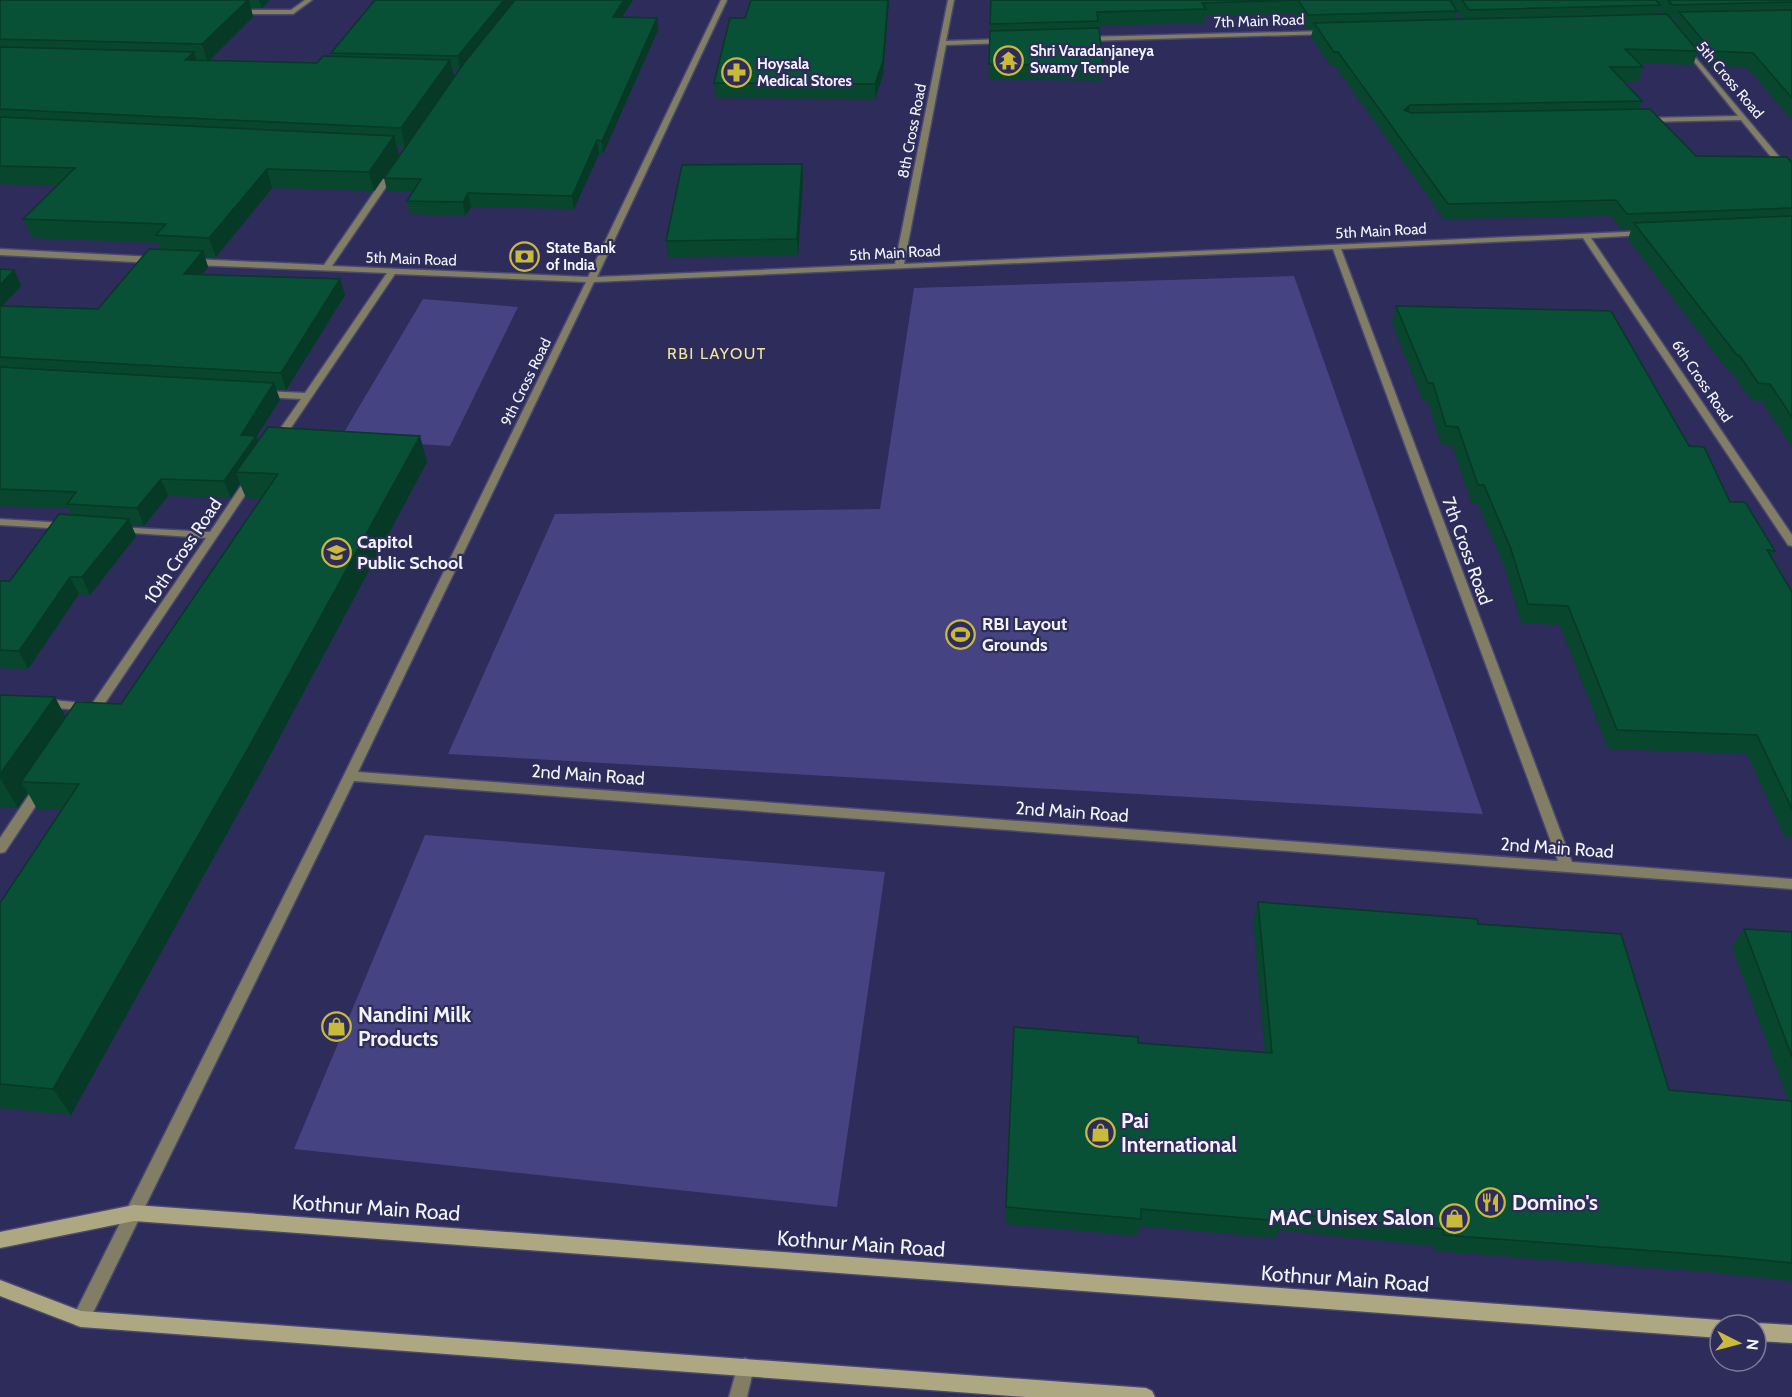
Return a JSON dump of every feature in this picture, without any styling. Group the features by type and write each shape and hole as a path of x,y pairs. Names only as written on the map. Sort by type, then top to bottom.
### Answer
{"main road":[{"name":"Kothnur Main Road","path":"0,1240 134,1213 1708,1328"},
{"path":"0,1288 81,1319 1146,1397"},
{"path":"1768,1333 1792,1334"}],"street":[{"path":"223,12 293,12 309,0"},
{"name":"9th Cross Road","path":"81,1319 592,280 724,0"},
{"name":"8th Cross Road","path":"899,266 951,0"},
{"name":"7th Main Road","path":"1074,39 1334,32"},
{"name":"5th Cross Road","path":"1680,40 1792,177"},
{"path":"943,43 1014,41"},
{"path":"1639,120 1743,118"},
{"path":"326,269 400,161"},
{"name":"5th Main Road","path":"186,262 592,280 1655,233"},
{"name":"6th Cross Road","path":"1586,236 1792,543"},
{"name":"7th Cross Road","path":"1336,247 1567,867"},
{"path":"0,252 163,261"},
{"name":"10th Cross Road","path":"83,726 392,272"},
{"path":"248,393 307,396"},
{"path":"0,522 83,527"},
{"path":"107,529 213,535"},
{"path":"24,702 96,708"},
{"name":"2nd Main Road","path":"350,776 1792,884"},
{"path":"0,848 45,782"},
{"path":"738,1397 744,1367"}],"shaded area":[{"name":"RBI Layout Grounds","path":"1294,276 1483,814 448,754 555,514 880,509 914,288"},
{"path":"423,299 518,307 450,446 340,439"},
{"path":"425,835 885,872 837,1207 294,1149"}],"building":[{"path":"0,0 248,0 202,44 0,39"},
{"path":"375,0 504,0 458,56 331,53"},
{"path":"515,0 624,0 613,17 657,18 602,141 597,140 572,196 468,193 463,202 407,201 421,179 384,178 464,63"},
{"path":"751,0 888,0 883,61 875,84 714,83 730,18 745,18"},
{"path":"991,0 1298,0 1202,3 1206,9 1097,12 1098,21 990,24"},
{"path":"1298,0 1450,0 1457,11 1308,15"},
{"path":"1462,0 1656,0 1660,5 1469,10"},
{"path":"1668,0 1792,0 1792,2 1672,5"},
{"path":"1792,10 1792,98 1753,53 1712,51 1679,12"},
{"path":"1667,14 1698,51 1625,49 1643,67 1610,67 1642,101 1410,105 1404,110 1411,113 1650,109 1696,156 1787,157 1792,163 1792,208 1627,214 1616,200 1448,204 1338,52 1334,52 1314,23"},
{"path":"1099,28 1103,66 989,64 990,31"},
{"path":"0,47 194,52 185,60 317,63 323,56 450,60 401,128 0,109"},
{"path":"0,117 394,136 369,172 267,169 209,238 156,235 166,224 23,219 75,168 0,166"},
{"path":"802,164 797,239 666,241 682,165"},
{"path":"1792,216 1792,417 1770,384 1758,383 1740,356 1634,223"},
{"path":"149,249 203,251 184,274 340,279 281,373 0,357 0,306 98,309"},
{"path":"0,269 14,270 0,285"},
{"path":"1396,306 1611,311 1689,446 1704,447 1730,502 1745,502 1775,551 1767,550 1792,592 1792,809 1757,735 1617,730 1568,606 1528,604 1511,549 1484,485 1478,485 1458,427 1446,426 1433,383 1428,383"},
{"path":"0,367 274,383 241,435 256,436 224,481 161,479 137,508 67,504 76,492 0,489"},
{"path":"268,427 420,436 250,745 53,1089 0,1084 0,903 79,784 21,782 76,702 121,704 278,474 236,472"},
{"path":"59,514 129,519 82,577 70,577 19,651 0,650 0,581 10,581"},
{"path":"0,695 55,697 0,774"},
{"path":"1258,902 1477,919 1478,924 1621,934 1669,1090 1792,1101 1792,1263 1444,1235 1443,1229 1282,1213 1282,1221 1141,1209 1141,1219 1006,1207 1014,1027 1138,1037 1138,1043 1272,1053"},
{"path":"1744,929 1792,932 1792,1057"}],"place":[{"name":"Shri Varadanjaneya Swamy Temple","path":"1009,60"},
{"name":"Hoysala Medical Stores","path":"736,73"},
{"name":"State Bank of India","path":"525,257"},
{"name":"Capitol Public School","path":"336,552"},
{"name":"RBI Layout Grounds","path":"961,634"},
{"name":"Nandini Milk Products","path":"337,1027"},
{"name":"Pai International","path":"1100,1133"},
{"name":"Domino's","path":"1491,1203"},
{"name":"MAC Unisex Salon","path":"1455,1218"}],"district":[{"name":"RBI LAYOUT","path":"717,353"}]}
